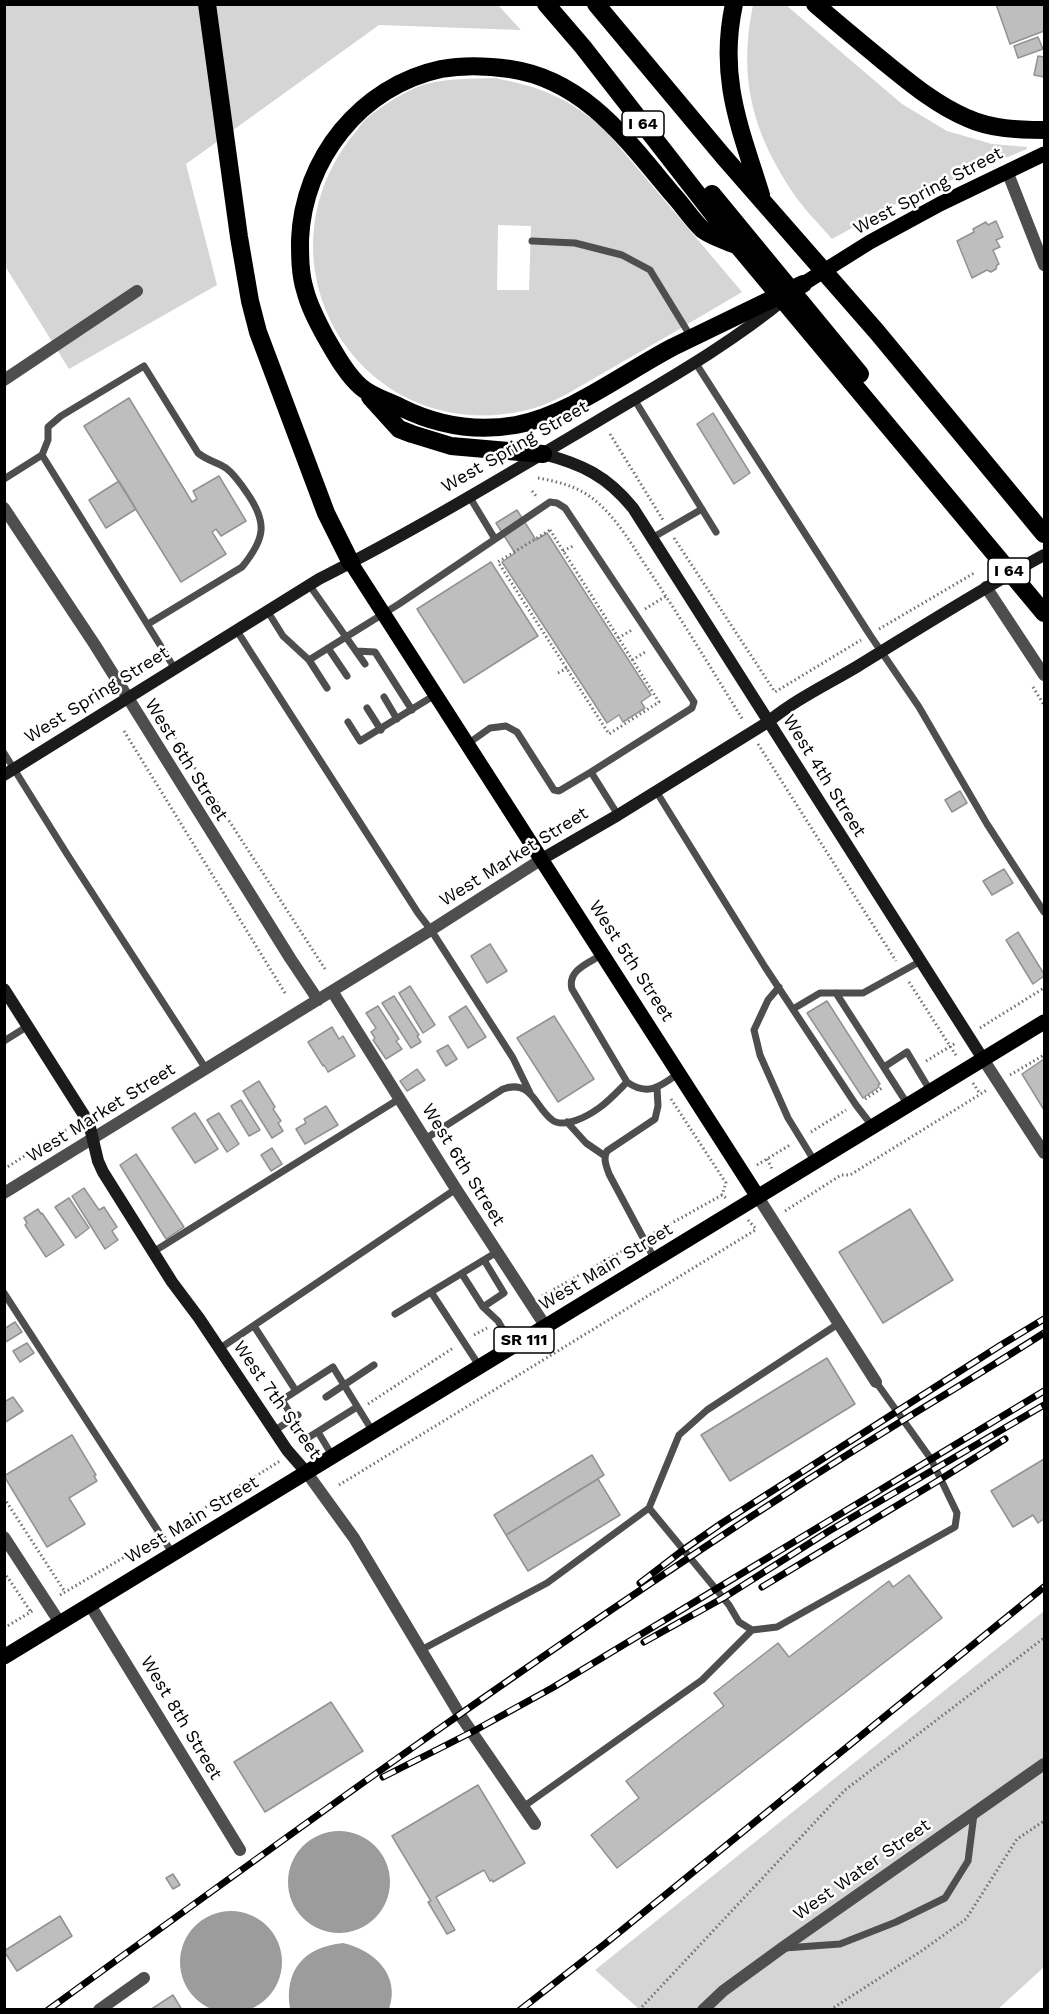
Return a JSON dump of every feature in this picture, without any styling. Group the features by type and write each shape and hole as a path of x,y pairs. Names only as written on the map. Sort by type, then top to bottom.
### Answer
{"highway":[{"path":"207,4 237,226 250,301 258,332 326,513 351,563"},
{"name":"I 64","path":"546,4 979,525 1044,614"},
{"path":"556,4 743,242"},
{"name":"I 64","path":"596,4 864,318 1044,534"},
{"path":"734,4 729,26 730,88 738,122 764,203"},
{"path":"815,4 911,84 939,104 968,119 998,127 1044,130"},
{"path":"543,454 451,446 399,429 362,389 333,350 316,320 304,288 300,255 301,222 307,195 322,158 348,121 375,98 408,80 442,69 478,66 513,69 548,79 580,96 609,120 705,231 743,242"},
{"path":"362,389 419,416 451,425 484,428 517,425 547,416 609,385 673,348 803,284"},
{"path":"979,525 1044,594"}],"main road":[{"name":"West Spring Street","path":"803,284 913,218 1044,154"},
{"name":"West 5th Street","path":"351,563 758,1197"},
{"name":"West Main Street","path":"4,1657 1044,1022"}],"street":[{"path":"1007,171 1044,265"},
{"name":"West Spring Street","path":"9,772 319,579 543,454 695,363 759,320 803,284"},
{"path":"4,380 137,291"},
{"name":"West 4th Street","path":"543,454 583,466 607,482 625,499 1044,1153"},
{"name":"West 6th Street","path":"4,508 95,645 318,1000"},
{"name":"West Market Street","path":"4,1193 542,859 768,722 783,710 986,587 1044,555"},
{"path":"986,587 1044,675"},
{"name":"West 7th Street","path":"4,989 89,1123 103,1172 153,1252 274,1431 354,1538 460,1715 535,1824"},
{"name":"West 6th Street","path":"332,991 546,1327"},
{"name":"West 5th Street","path":"758,1197 876,1382"},
{"path":"4,1537 60,1623"},
{"name":"West 8th Street","path":"90,1605 240,1850"},
{"name":"West Water Street","path":"703,2010 723,1991 782,1948 1044,1764"},
{"path":"99,2010 144,1978"}],"lane":[{"path":"532,241 576,243 622,255 650,270 692,339"},
{"path":"695,363 881,652 919,707 987,824 1044,912"},
{"path":"4,479 42,454 48,440 48,427 61,416 144,366 198,453 237,478 261,518 261,534 250,557 242,567 148,624"},
{"path":"634,399 716,532"},
{"path":"42,454 175,669"},
{"path":"469,496 495,539"},
{"path":"309,660 550,502 557,503 565,508 694,702 692,708 559,791 554,790 517,732 506,726 490,728 466,745"},
{"path":"652,538 702,509"},
{"path":"310,586 365,664"},
{"path":"268,612 283,636 309,660 327,688"},
{"path":"237,631 513,1058 531,1095"},
{"path":"328,648 346,676"},
{"path":"356,651 375,652 412,710"},
{"path":"348,722 360,741 435,695"},
{"path":"384,697 397,719"},
{"path":"367,708 381,730"},
{"path":"4,753 9,772 206,1069"},
{"path":"591,772 618,815"},
{"path":"656,791 793,1009 873,1127"},
{"path":"603,954 576,971 571,979 572,989 627,1082 638,1089 660,1087 680,1073"},
{"path":"793,1009 820,993 862,993 921,961"},
{"path":"779,987 768,1000 754,1030 760,1055 788,1118 815,1162"},
{"path":"836,993 908,1105"},
{"path":"4,1041 28,1026"},
{"path":"884,1067 907,1052 931,1092"},
{"path":"425,1139 503,1089 516,1087 525,1090 552,1120 572,1122 598,1108 627,1082"},
{"path":"655,1260 609,1174 605,1156 607,1151 655,1119 660,1087"},
{"path":"153,1252 399,1099"},
{"path":"567,1122 586,1143 605,1156"},
{"path":"219,1349 456,1189"},
{"path":"395,1314 497,1252"},
{"path":"483,1307 504,1293 484,1260"},
{"path":"462,1274 483,1307 498,1321 513,1347"},
{"path":"431,1292 480,1367"},
{"path":"4,1293 173,1554"},
{"path":"422,1650 547,1583 649,1508 679,1435 707,1410 838,1324"},
{"path":"254,1326 296,1390"},
{"path":"326,1397 374,1365"},
{"path":"358,1408 306,1439 296,1417 282,1400 333,1367 373,1432"},
{"path":"523,1807 702,1680 752,1630 777,1627 955,1527 957,1513 931,1460 876,1382"},
{"path":"274,1431 296,1417"},
{"path":"318,1432 333,1456"},
{"path":"649,1508 729,1605 740,1622 752,1630"},
{"path":"782,1948 840,1944 896,1922 945,1898 968,1861 974,1814"}],"path":[{"path":"610,434 775,692 976,572"},
{"path":"538,478 572,486 597,501 616,520 980,1094"},
{"path":"550,530 659,702 609,734 567,668 498,562 550,530"},
{"path":"635,614 666,596"},
{"path":"632,660 656,646"},
{"path":"558,673 567,668"},
{"path":"158,711 325,969"},
{"path":"124,731 285,993"},
{"path":"339,1485 463,1411 841,1175 850,1175 1044,1055"},
{"path":"529,1303 722,1195 726,1184 660,1087"},
{"path":"4,1169 76,1123"},
{"path":"722,1195 756,1229"},
{"path":"358,1408 498,1321"},
{"path":"4,1628 161,1535 291,1454"},
{"path":"4,1498 65,1593"},
{"path":"4,1572 31,1612"},
{"path":"639,2010 845,1790 1044,1638"},
{"path":"830,2010 923,1950 966,1919 1017,1839 1044,1821"}],"shaded area":[{"path":"5,5 498,5 521,30 379,25 186,164 217,285 69,369 5,266"},
{"path":"753,5 786,5 902,104 947,131 992,144 1027,147 1027,149 901,201 832,239 793,193 767,148 758,126 748,80 747,56"},
{"path":"494,78 527,85 554,95 605,130 742,292 555,400 523,411 465,415 414,401 371,373 339,335 319,289 313,238 324,186 353,135 364,121 376,111 419,86 460,79","holes":["498,225 531,226 529,290 497,290"]},
{"path":"1044,1611 1044,1967 998,2009 639,2009 595,1970"},
{"path":"339,1831 359,1835 375,1846 386,1862 390,1882 386,1902 375,1918 359,1929 339,1933 319,1929 303,1918 292,1902 288,1882 292,1862 303,1846 319,1835"},
{"path":"231,1911 250,1915 267,1926 278,1943 282,1962 278,1981 267,1998 250,2009 231,2013 212,2009 195,1998 184,1981 180,1962 184,1943 195,1926 212,1915"},
{"path":"343,1943 365,1951 382,1966 391,1985 392,1997 389,2009 290,2009 290,1983 300,1963 317,1950"}],"building":[{"path":"996,4 1043,4 1044,31 1010,44"},
{"path":"1038,37 1043,49 1018,58 1014,46"},
{"path":"1038,56 1044,57 1044,77 1034,75"},
{"path":"996,221 1003,237 996,240 1000,247 993,250 999,264 991,272 987,270 972,278 957,241 986,222 988,225"},
{"path":"129,398 192,502 197,499 193,491 219,476 246,521 221,536 216,529 212,532 226,554 181,582 84,426"},
{"path":"713,413 750,473 734,484 697,424"},
{"path":"119,481 136,509 106,528 89,500"},
{"path":"517,510 536,540 547,533 651,695 641,702 645,708 623,722 619,715 607,723 502,562 515,553 496,523"},
{"path":"491,562 538,636 464,683 417,609"},
{"path":"960,791 967,803 952,812 945,800"},
{"path":"1004,869 1013,883 992,895 983,881"},
{"path":"1018,932 1044,974 1033,984 1006,940"},
{"path":"490,944 507,971 487,983 471,956"},
{"path":"410,986 435,1025 423,1033 399,993"},
{"path":"394,996 419,1035 417,1036 421,1042 411,1048 382,1003"},
{"path":"827,1001 880,1084 863,1098 807,1013"},
{"path":"378,1006 399,1039 396,1041 402,1049 386,1059 373,1040 375,1038 371,1032 376,1028 366,1013"},
{"path":"466,1006 486,1037 468,1048 449,1017"},
{"path":"554,1016 594,1079 558,1102 517,1038"},
{"path":"332,1027 339,1039 343,1036 355,1056 328,1072 308,1042"},
{"path":"448,1045 457,1059 446,1066 437,1051"},
{"path":"1044,1059 1044,1110 1022,1074"},
{"path":"417,1069 425,1080 407,1091 400,1081"},
{"path":"259,1081 281,1121 278,1123 283,1131 272,1138 243,1091"},
{"path":"241,1100 260,1130 249,1136 231,1106"},
{"path":"326,1106 338,1125 305,1144 296,1129 306,1123 304,1119"},
{"path":"195,1113 218,1149 195,1163 172,1128"},
{"path":"219,1113 239,1144 227,1152 207,1120"},
{"path":"272,1148 282,1164 271,1171 261,1155"},
{"path":"136,1154 184,1227 166,1239 120,1165"},
{"path":"84,1188 99,1210 104,1207 117,1227 112,1231 118,1240 105,1249 72,1196"},
{"path":"69,1198 89,1228 76,1238 55,1207"},
{"path":"38,1209 64,1245 46,1257 25,1225 27,1223 24,1218"},
{"path":"910,1209 953,1280 883,1323 839,1252"},
{"path":"15,1322 22,1332 4,1343 4,1329"},
{"path":"27,1343 34,1353 20,1362 13,1351"},
{"path":"827,1358 855,1404 730,1481 701,1435"},
{"path":"13,1397 23,1411 4,1423 4,1402"},
{"path":"72,1435 96,1475 94,1476 97,1481 69,1498 85,1524 47,1547 4,1476"},
{"path":"592,1455 604,1475 506,1535 494,1515"},
{"path":"1044,1459 1044,1519 1038,1523 1033,1515 1013,1527 991,1491"},
{"path":"598,1479 620,1515 528,1571 506,1535"},
{"path":"909,1575 942,1618 617,1868 591,1835 639,1798 626,1781 724,1706 714,1693 778,1643 789,1657 889,1581 893,1587"},
{"path":"331,1702 363,1751 265,1812 234,1762"},
{"path":"478,1785 525,1863 493,1882 484,1870 436,1897 455,1930 447,1934 428,1902 431,1901 392,1836"},
{"path":"173,1874 180,1885 173,1889 166,1878"},
{"path":"60,1916 72,1936 17,1971 4,1951"},
{"path":"173,1995 182,2010 150,2010"}],"railway":[{"path":"640,1583 722,1523 1044,1319"},
{"path":"48,2010 324,1810 603,1615 823,1470 1044,1333"},
{"path":"383,1777 552,1688 1044,1391"},
{"path":"644,1642 723,1598 829,1531 1044,1405"},
{"path":"762,1587 1005,1439"},
{"path":"520,2010 606,1943 1044,1587"}]}
